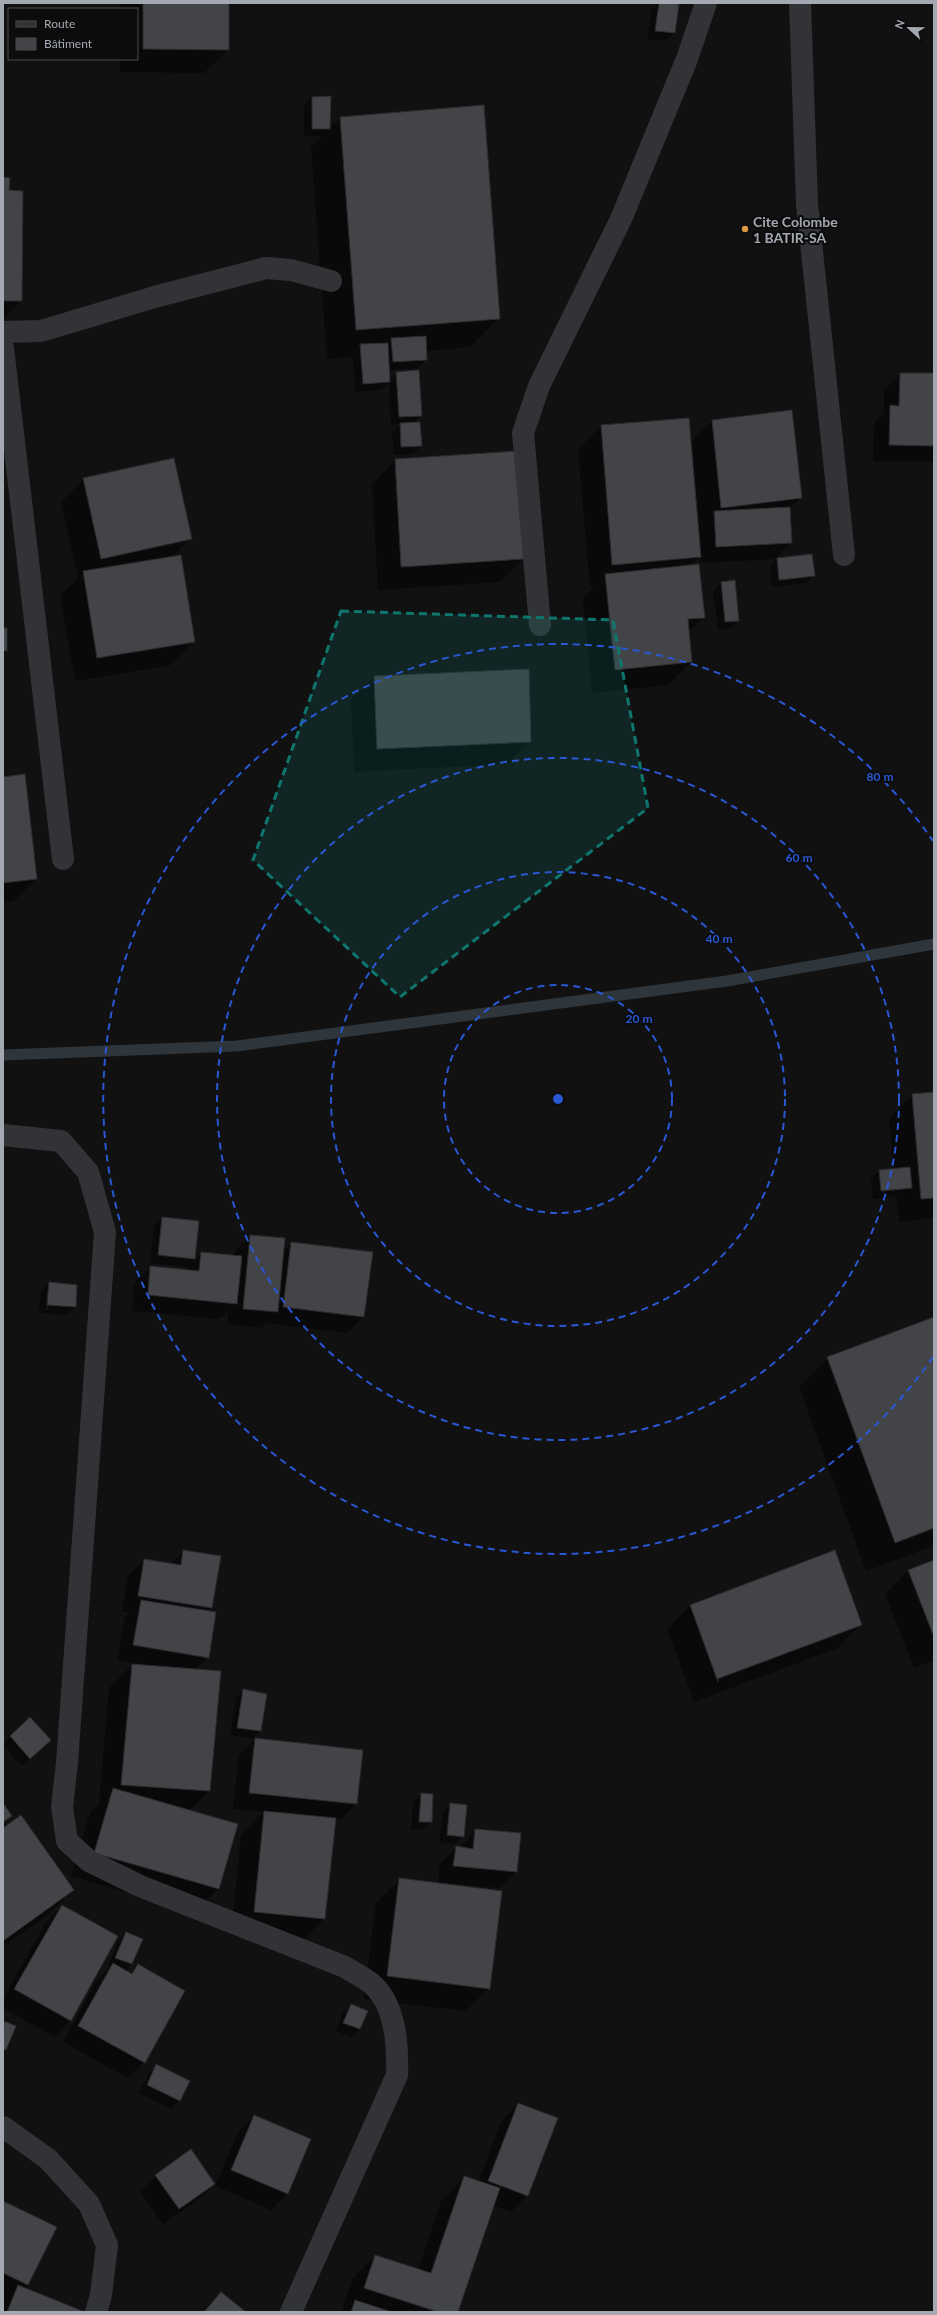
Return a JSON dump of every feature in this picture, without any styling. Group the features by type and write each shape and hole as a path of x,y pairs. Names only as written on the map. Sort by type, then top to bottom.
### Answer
{"street":[{"path":"540,625 523,433 539,386 621,219 687,59 706,3"},
{"path":"800,3 807,204 844,555"},
{"path":"3,332 40,331 158,296 266,268 291,270 331,281"},
{"path":"3,348 63,859"},
{"path":"3,1135 61,1141 88,1172 105,1232 68,1748 62,1807 67,1841 89,1861 140,1886 345,1967 374,1986 391,2012 398,2050 397,2075 292,2312"},
{"path":"3,2127 48,2158 89,2204 107,2245 101,2295 96,2312"}],"highlighted area":[{"path":"341,611 613,620 648,808 400,997 253,860"}],"building":[{"path":"143,3 229,3 229,50 143,49"},
{"path":"659,3 679,4 675,33 655,31"},
{"path":"331,96 330,129 312,129 312,97"},
{"path":"484,105 500,319 356,330 340,117"},
{"path":"3,177 10,178 9,190 23,191 22,301 3,301"},
{"path":"426,336 427,360 393,362 391,338"},
{"path":"388,343 390,382 363,384 360,344"},
{"path":"419,370 422,416 399,417 396,372"},
{"path":"900,373 934,373 934,446 889,445 890,405 899,406"},
{"path":"792,410 802,498 721,508 712,420"},
{"path":"689,418 701,557 612,565 601,425"},
{"path":"420,422 422,446 401,447 400,423"},
{"path":"517,451 524,559 401,567 395,459"},
{"path":"174,458 192,539 101,559 83,478"},
{"path":"790,507 792,543 716,547 714,511"},
{"path":"812,554 815,576 779,580 777,558"},
{"path":"181,555 195,642 97,658 83,571"},
{"path":"699,564 705,618 688,619 692,662 615,670 605,574"},
{"path":"735,580 739,621 725,622 721,582"},
{"path":"3,628 7,628 7,651 3,651"},
{"path":"529,669 531,742 377,749 374,676"},
{"path":"25,774 37,879 3,883 3,777"},
{"path":"934,1092 934,1198 921,1199 912,1094"},
{"path":"910,1167 912,1188 881,1191 879,1170"},
{"path":"162,1217 199,1221 195,1259 158,1255"},
{"path":"250,1235 285,1238 278,1312 243,1309"},
{"path":"291,1242 373,1252 364,1317 283,1307"},
{"path":"201,1252 242,1256 237,1304 148,1295 150,1266 199,1271"},
{"path":"49,1282 77,1285 76,1307 47,1305"},
{"path":"934,1317 934,1528 895,1543 827,1357"},
{"path":"183,1550 221,1556 212,1608 138,1596 144,1559 181,1565"},
{"path":"835,1550 862,1625 717,1679 718,1682 690,1605"},
{"path":"934,1560 934,1637 908,1570"},
{"path":"141,1600 216,1612 209,1658 133,1645"},
{"path":"132,1664 221,1671 210,1791 121,1785"},
{"path":"243,1689 267,1694 261,1731 237,1728"},
{"path":"30,1717 51,1740 30,1759 10,1736"},
{"path":"255,1738 363,1750 357,1804 249,1793"},
{"path":"113,1788 238,1824 219,1889 94,1853"},
{"path":"421,1793 433,1794 432,1822 419,1822"},
{"path":"3,1803 12,1816 3,1822"},
{"path":"450,1803 467,1805 464,1837 447,1835"},
{"path":"264,1811 336,1818 325,1919 254,1912"},
{"path":"21,1815 74,1890 3,1941 3,1828"},
{"path":"475,1829 521,1833 517,1872 453,1866 456,1846 473,1849"},
{"path":"399,1878 502,1891 490,1989 387,1976"},
{"path":"62,1905 118,1936 71,2021 14,1989"},
{"path":"126,1932 143,1939 132,1964 115,1958"},
{"path":"113,1963 132,1974 138,1964 185,1991 145,2063 78,2026"},
{"path":"351,2004 368,2011 360,2029 343,2023"},
{"path":"4,2021 16,2026 6,2050 3,2049"},
{"path":"156,2064 190,2081 180,2101 147,2085"},
{"path":"518,2103 558,2118 528,2196 488,2181"},
{"path":"254,2115 311,2139 288,2194 231,2170"},
{"path":"191,2149 215,2184 179,2209 155,2175"},
{"path":"464,2176 500,2188 458,2312 438,2312 364,2288 375,2255 431,2273"},
{"path":"3,2201 57,2227 28,2285 3,2273"},
{"path":"18,2285 85,2312 7,2312"},
{"path":"221,2292 246,2312 204,2312"},
{"path":"355,2300 392,2312 351,2312"}],"waterway":[{"path":"3,1055 237,1046 727,981 934,944"}],"place":[{"name":"Cite Colombe 1 BATIR-SA","path":"745,229"}]}
